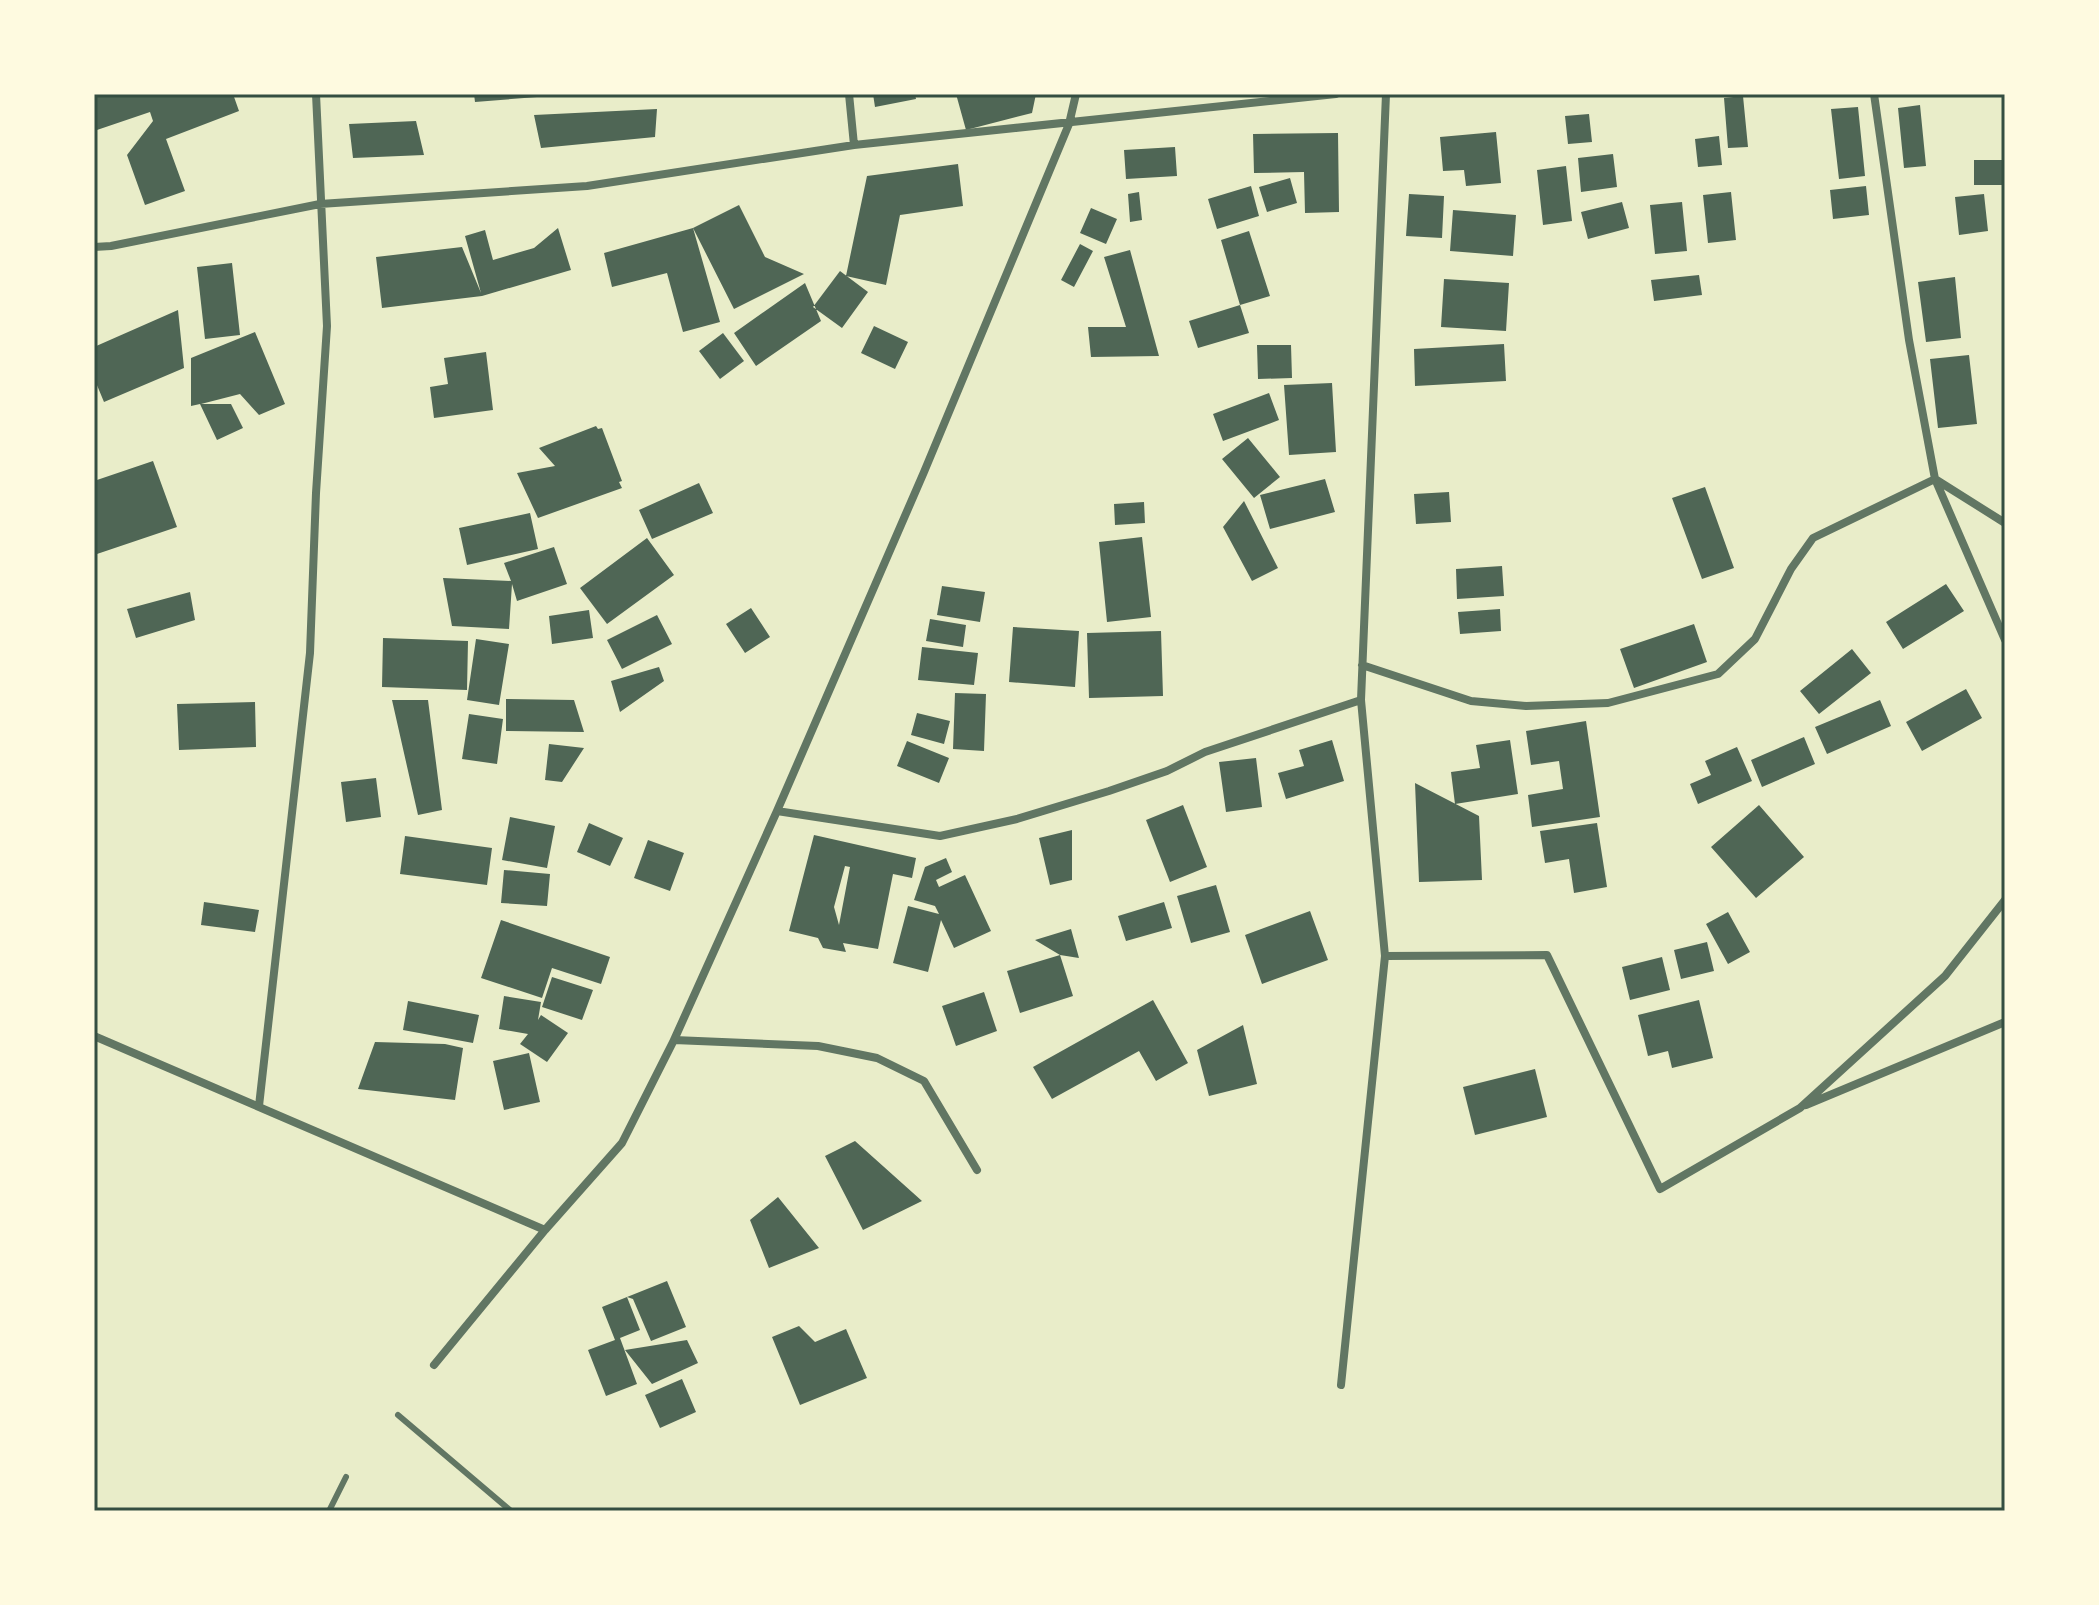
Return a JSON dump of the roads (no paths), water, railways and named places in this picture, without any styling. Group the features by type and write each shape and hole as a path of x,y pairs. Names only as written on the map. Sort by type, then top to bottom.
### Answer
{"street":[{"path":"259,1106 310,653 327,326 316,94"},
{"path":"849,94 854,145"},
{"path":"434,1365 545,1230 622,1143 674,1040 924,472 1069,124 1076,94"},
{"path":"94,247 320,204 587,186 854,145 1336,94"},
{"path":"1341,1385 1385,956 1361,700 1386,94"},
{"path":"1874,94 1909,340 1935,479 2005,640"},
{"path":"94,254 111,246"},
{"path":"1362,665 1471,701 1526,706 1608,703 1718,674 1755,639 1791,569 1813,538 1935,479"},
{"path":"1935,479 2005,523"},
{"path":"777,811 940,836 1017,819 1109,791 1167,771 1205,752 1361,700"},
{"path":"1800,1108 1945,976 2005,900"},
{"path":"1385,956 1547,955 1660,1189 1800,1108 2005,1022"},
{"path":"94,1036 545,1230"},
{"path":"674,1040 818,1046 877,1058 924,1081 977,1170"}],"lane":[{"path":"398,1415 511,1511"},
{"path":"329,1511 346,1477"}]}
